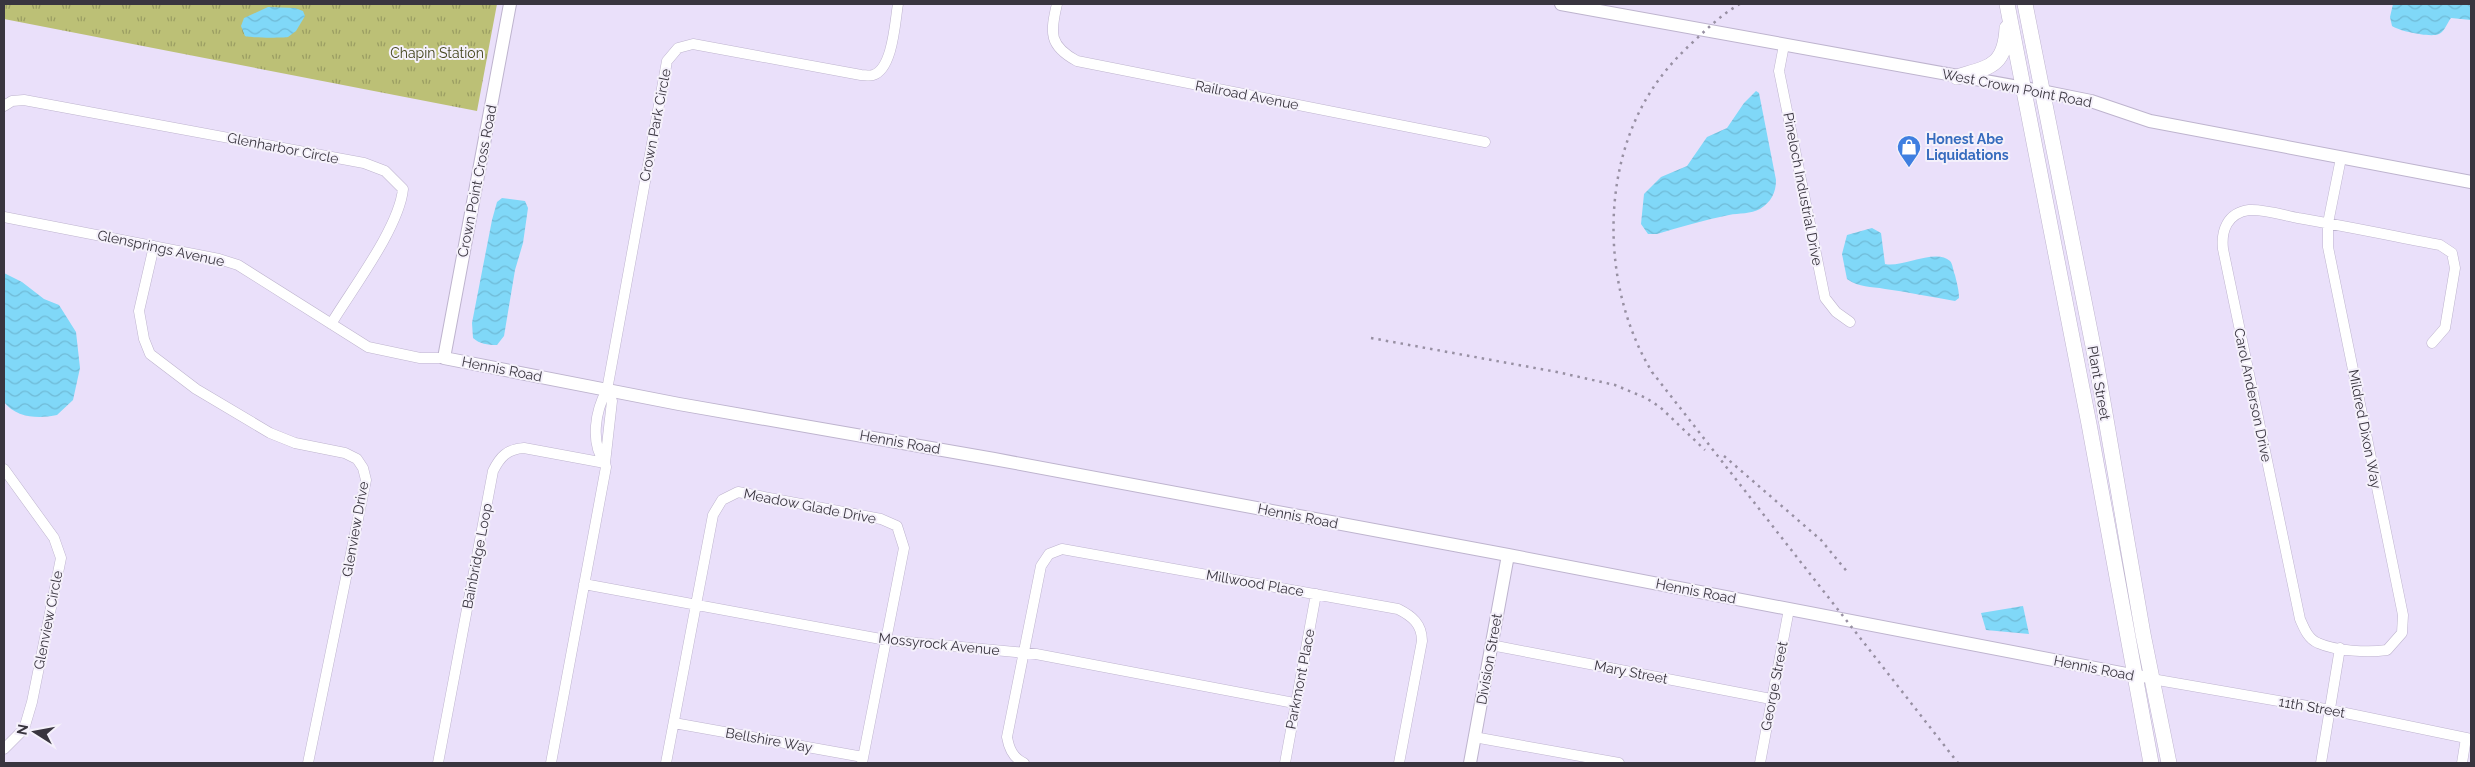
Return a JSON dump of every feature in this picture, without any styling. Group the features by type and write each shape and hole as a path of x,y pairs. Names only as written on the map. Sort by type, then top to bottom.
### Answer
{"main road":[{"name":"Plant Street","path":"2007,4 2096,463 2151,763"},
{"path":"1957,77 1986,68 2000,59 2006,44 2007,4"},
{"name":"Plant Street","path":"2025,4 2090,329 2126,540 2169,763"},
{"path":"2077,363 2086,374 2100,439 2110,445"},
{"path":"2096,463 2106,468 2118,533 2126,540"}],"street":[{"name":"Crown Point Cross Road","path":"444,358 510,4"},
{"name":"Crown Park Circle","path":"607,390 661,87 667,61 672,52 685,45 694,44 861,76 873,75 882,70 888,58 898,4"},
{"name":"Railroad Avenue","path":"1057,4 1052,37 1060,52 1077,61 1485,142"},
{"name":"West Crown Point Road","path":"1561,4 2041,91 2091,102 2150,120 2471,182"},
{"name":"Pineloch Industrial Drive","path":"1784,44 1779,71 1825,298 1836,312 1850,322"},
{"name":"Glenharbor Circle","path":"4,106 12,101 24,100 364,164 385,170 403,189 402,202 393,224 331,324"},
{"name":"Mildred Dixon Way","path":"2340,648 2370,652 2387,650 2402,633 2403,615 2328,246 2328,223 2341,158"},
{"name":"Carol Anderson Drive","path":"2340,648 2317,643 2307,634 2300,619 2222,235 2227,222 2236,215 2249,210 2440,245 2452,253 2455,268 2445,328 2432,343"},
{"name":"Glensprings Avenue","path":"4,218 154,246 238,265 368,347 420,358 444,358"},
{"name":"Glenview Drive","path":"154,246 139,312 144,339 150,354 196,389 270,433 295,443 345,453 357,460 363,468 366,480 308,763"},
{"name":"Hennis Road","path":"444,358 607,390 985,457 1508,555 2152,679"},
{"path":"551,763 606,471 605,463 598,454 596,433 600,401 607,390"},
{"name":"Bainbridge Loop","path":"438,763 493,471 498,459 509,451 524,448 605,463"},
{"name":"Glenview Circle","path":"4,469 54,538 61,558 24,729 4,749"},
{"name":"Meadow Glade Drive","path":"666,763 714,515 722,500 738,492 881,519 897,526 904,548 863,760"},
{"name":"Millwood Place","path":"1024,763 1018,760 1009,748 1007,737 1041,566 1049,554 1062,549 1398,609 1410,615 1422,632 1399,763"},
{"name":"Division Street","path":"1470,763 1508,555"},
{"name":"Mossyrock Avenue","path":"584,584 886,640 1023,652 1294,703"},
{"name":"Parkmont Place","path":"1284,763 1316,594"},
{"name":"George Street","path":"1760,763 1789,609"},
{"name":"Mary Street","path":"1491,645 1771,699"},
{"path":"2321,763 2340,648"},
{"name":"11th Street","path":"2152,679 2331,710 2469,739"},
{"name":"Bellshire Way","path":"674,723 863,760"},
{"path":"1474,737 1619,763"},
{"path":"2462,763 2469,739"}],"green space":[{"name":"Chapin Station","path":"4,4 497,4 477,111 4,19"}],"water":[{"path":"2393,4 2471,4 2471,20 2451,18 2441,33 2435,35 2415,33 2392,26 2390,17"},
{"path":"268,7 295,8 303,11 305,16 296,31 288,37 266,38 245,36 241,26 244,18"},
{"path":"1756,91 1759,93 1776,180 1774,193 1770,200 1760,209 1753,212 1733,214 1657,234 1648,234 1641,224 1644,194 1661,177 1687,166 1707,137 1727,128 1744,103"},
{"path":"502,198 525,201 528,208 523,243 515,270 504,336 497,345 490,345 481,343 473,338 472,323 492,220 497,202"},
{"path":"1872,228 1881,233 1885,264 1928,257 1944,258 1950,261 1955,275 1959,298 1955,301 1865,286 1847,279 1842,254 1847,235"},
{"path":"4,273 22,282 44,299 59,305 76,332 80,368 73,400 57,415 43,417 28,416 15,411 4,402"},
{"path":"2023,606 2029,634 1986,630 1981,613"}],"railway":[{"path":"1740,4 1727,12 1687,47 1653,88 1635,120 1623,155 1616,192 1614,230 1616,267 1623,304 1635,340 1652,372 1958,763"},
{"path":"1371,338 1557,372 1615,385 1646,398 1660,407 1705,450"},
{"path":"1724,456 1821,540 1849,574"}],"place":[{"name":"Honest Abe Liquidations","path":"1909,168"}]}
